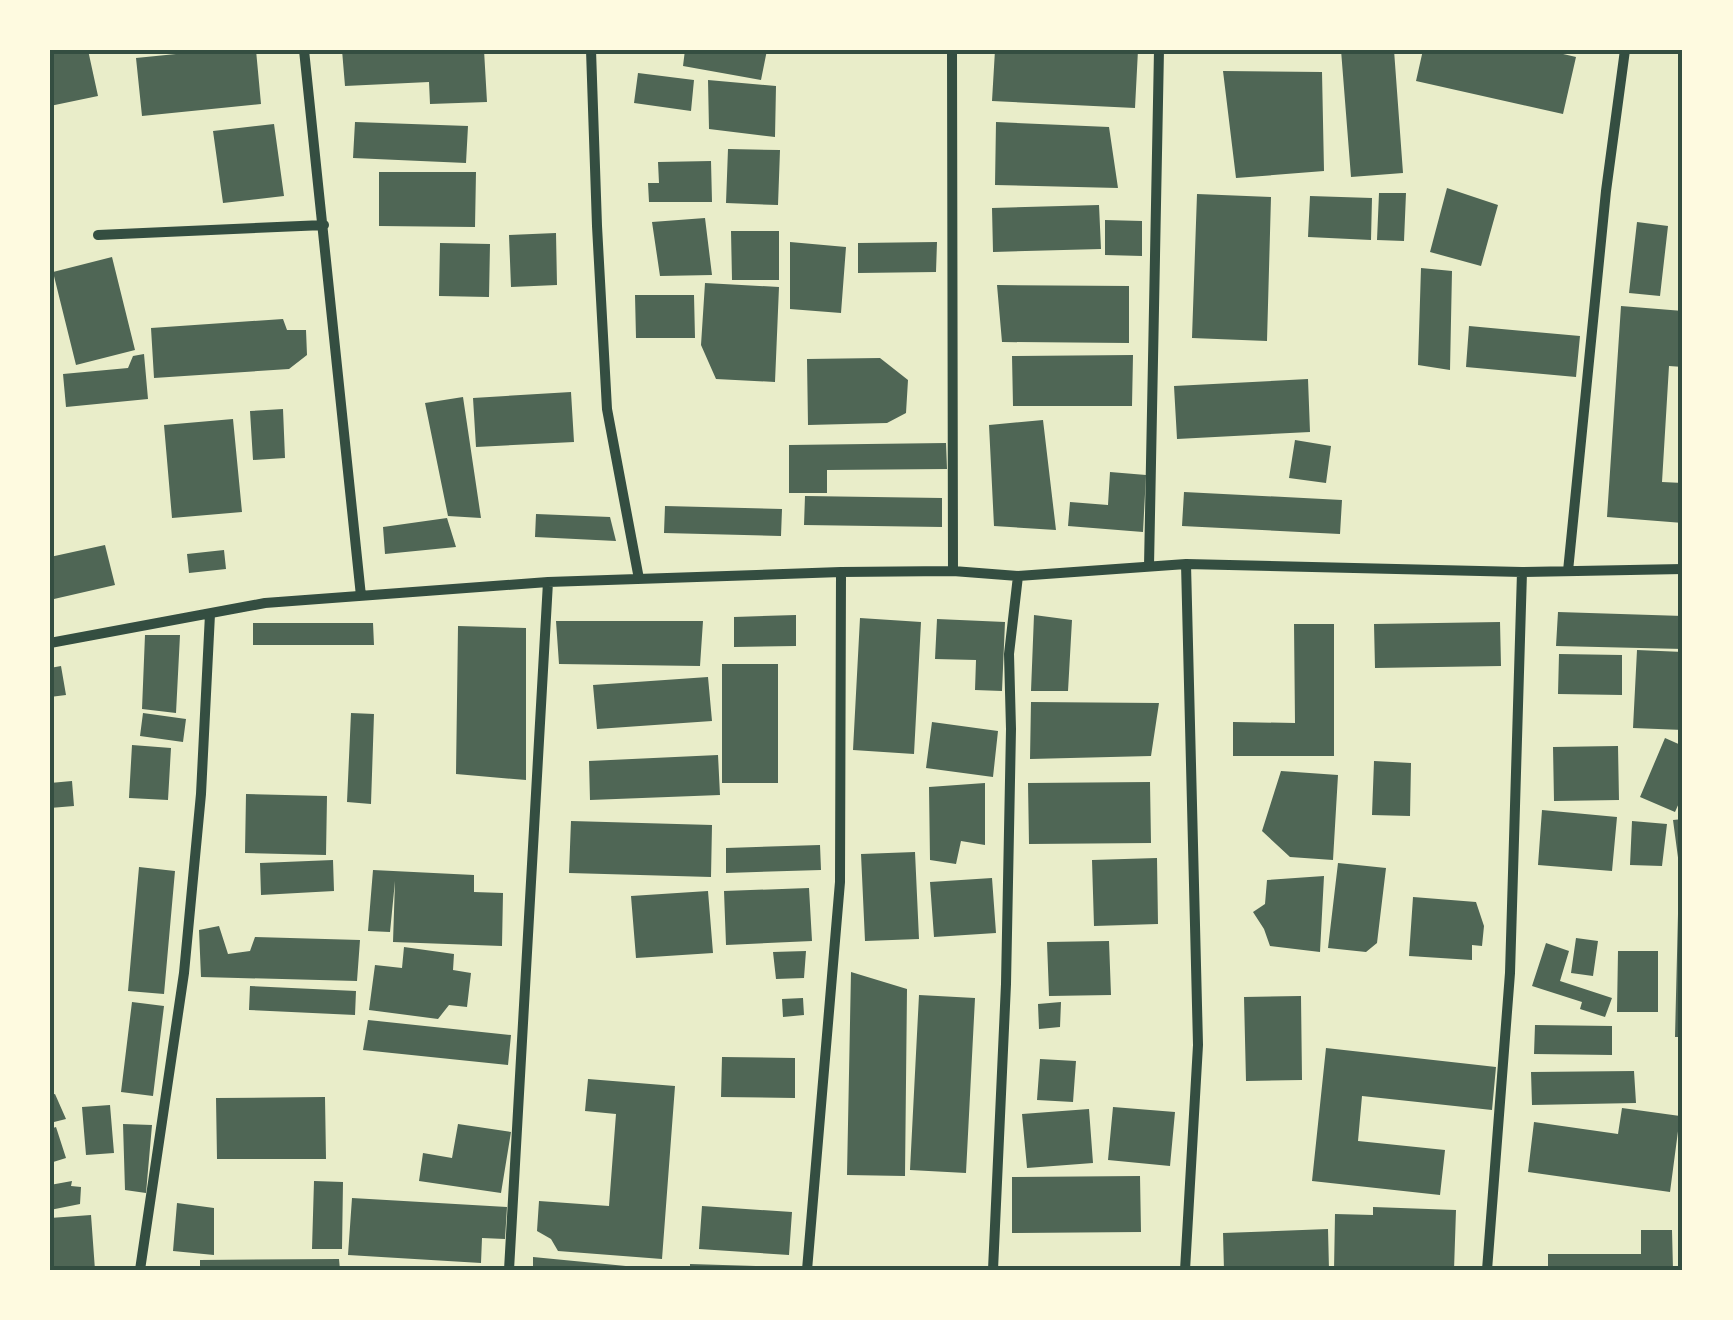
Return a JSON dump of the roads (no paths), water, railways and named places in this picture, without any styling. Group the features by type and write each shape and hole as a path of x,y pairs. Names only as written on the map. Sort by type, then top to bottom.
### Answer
{"street":[{"path":"304,50 361,596"},
{"path":"591,50 607,409 639,579"},
{"path":"952,50 953,571"},
{"path":"1148,566 1160,50"},
{"path":"1568,572 1606,191 1625,50"},
{"path":"98,235 324,224"},
{"path":"1185,1270 1198,1045 1186,564"},
{"path":"50,643 264,603 548,582 840,572 953,571 1018,576 1186,564 1522,572 1683,569"},
{"path":"807,1270 840,882 840,572"},
{"path":"1487,1270 1510,973 1522,572"},
{"path":"993,1270 1006,984 1010,654 1018,576"},
{"path":"509,1270 548,582"},
{"path":"140,1270 184,973 201,794 210,614"}]}
